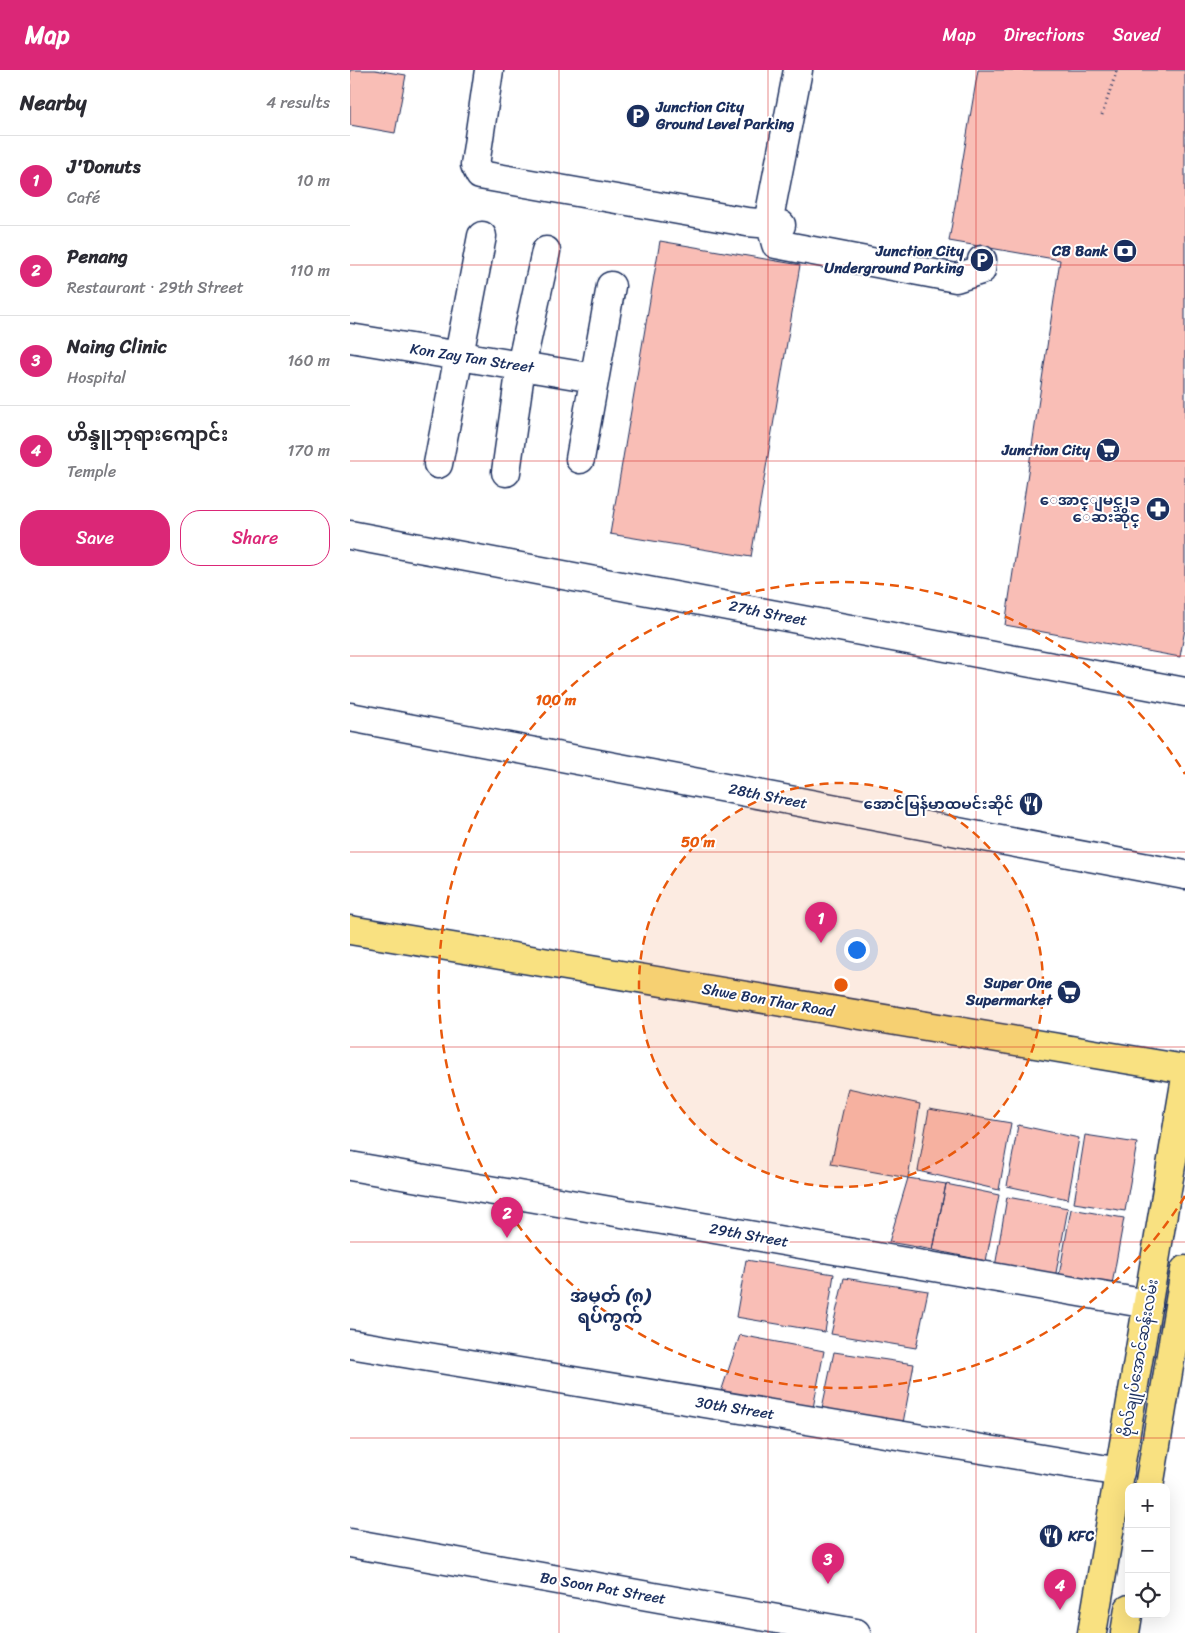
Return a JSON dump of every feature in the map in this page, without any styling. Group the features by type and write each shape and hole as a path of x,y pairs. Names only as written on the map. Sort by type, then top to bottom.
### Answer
{"main road":[{"name":"Shwe Bon Thar Road","path":"350,930 1185,1070"},
{"name":"ဗိုလ်ချုပ်အောင်ဆန်းလမ်း","path":"1092,1633 1185,1084"},
{"name":"ဗိုလ်ချုပ်အောင်ဆန်းလမ်း","path":"1150,1483 1185,1270"},
{"path":"1127,1431 1157,1436"},
{"path":"1125,1633 1128,1618"}],"street":[{"path":"489,70 475,165 480,175 503,181 776,225"},
{"path":"798,70 769,218 776,225 776,244 956,278 981,270 982,260"},
{"path":"438,464 482,236"},
{"path":"506,472 521,366 546,252"},
{"path":"580,459 611,286"},
{"name":"Kon Zay Tan Street","path":"350,338 594,378"},
{"name":"27th Street","path":"350,534 1185,692"},
{"name":"28th Street","path":"350,717 1185,876"},
{"name":"29th Street","path":"350,1166 1148,1304"},
{"name":"30th Street","path":"350,1344 1120,1472"},
{"name":"Bo Soon Pat Street","path":"350,1543 856,1633"}],"path":[{"path":"1102,116 1117,70"}],"building":[{"path":"350,70 375,70 406,75 395,133 350,125"},
{"name":"Junction City","path":"978,70 1185,70 1185,629 1180,657 1005,625 1060,260 949,241"},
{"path":"660,241 800,265 751,557 610,534"},
{"path":"848,1088 920,1104 908,1178 831,1164"},
{"path":"929,1109 1011,1123 999,1190 918,1171"},
{"path":"1018,1125 1079,1138 1068,1199 1007,1186"},
{"path":"1085,1135 1137,1143 1125,1211 1074,1203"},
{"path":"908,1178 946,1184 933,1250 889,1242"},
{"path":"946,1184 999,1195 986,1261 933,1250"},
{"path":"1007,1197 1068,1208 1055,1278 995,1267"},
{"path":"1071,1209 1124,1218 1111,1290 1058,1281"},
{"path":"746,1260 834,1274 825,1332 736,1317"},
{"path":"844,1278 928,1291 916,1348 831,1334"},
{"path":"740,1335 824,1351 813,1408 721,1392"},
{"path":"834,1352 914,1364 903,1423 822,1408"}],"place":[{"name":"Junction City Ground Level Parking","path":"638,116"},
{"name":"CB Bank","path":"1125,251"},
{"name":"Junction City Underground Parking","path":"982,260"},
{"name":"Junction City","path":"1108,450"},
{"name":"ေအာင္ျမင္သုခ ေဆးဆိုင္","path":"1158,509"},
{"name":"အောင်မြန်မာထမင်းဆိုင်","path":"1031,804"},
{"name":"J'Donuts","path":"821,943"},
{"name":"Super One Supermarket","path":"1069,992"},
{"name":"Penang","path":"507,1238"},
{"name":"KFC","path":"1051,1536"},
{"name":"Naing Clinic","path":"828,1584"},
{"name":"ဟိန္ဒူဘုရားကျောင်း","path":"1060,1610"}],"district":[{"name":"အမှတ် (၈) ရပ်ကွက်","path":"610,1306"}]}
